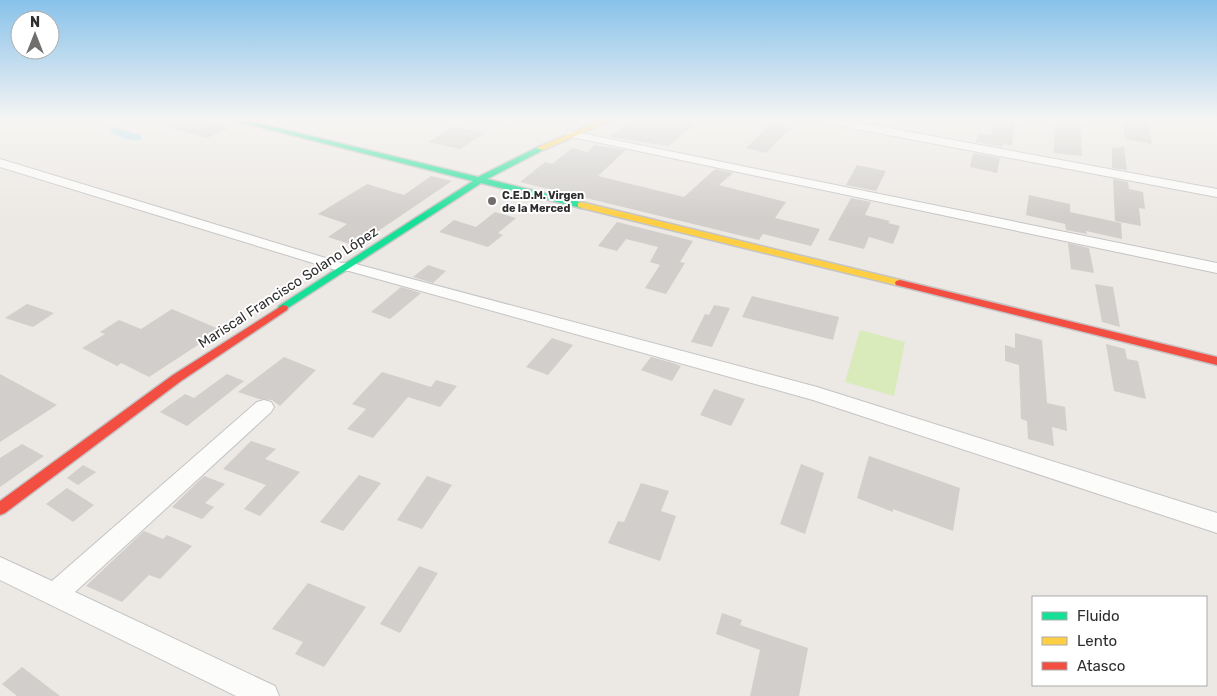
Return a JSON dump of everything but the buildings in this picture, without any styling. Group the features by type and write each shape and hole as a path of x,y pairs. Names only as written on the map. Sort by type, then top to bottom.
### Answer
{"street":[{"path":"368,152 1217,361"},
{"name":"Mariscal Francisco Solano López","path":"0,509 166,386 481,180 531,152"},
{"path":"660,152 1217,268"},
{"path":"1002,152 1217,192"},
{"path":"0,163 346,267 817,394 1217,523"},
{"path":"55,594 264,407"},
{"path":"0,568 265,696"}],"green space":[{"path":"860,330 905,342 894,396 845,382"}],"traffic: fast":[{"path":"367,152 581,205"},
{"path":"283,308 481,179 531,152"}],"traffic: slow":[{"path":"581,205 900,283"}],"traffic: jam":[{"path":"900,283 1217,361"},
{"path":"0,509 177,378 283,308"}],"place":[{"name":"C.E.D.M. Virgen de la Merced","path":"492,201"}]}
